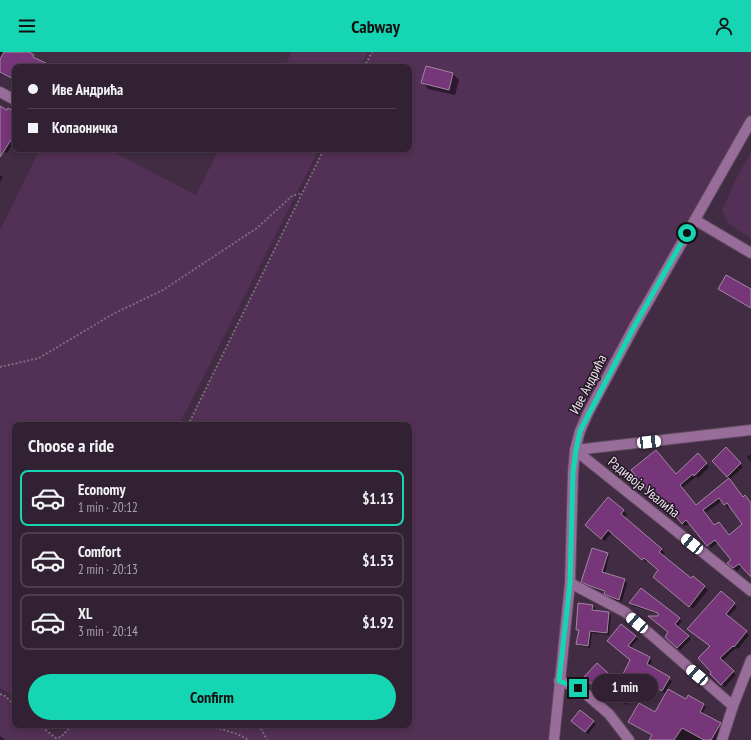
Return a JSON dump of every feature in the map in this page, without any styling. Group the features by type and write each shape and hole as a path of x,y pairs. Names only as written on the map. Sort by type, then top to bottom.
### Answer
{"street":[{"path":"0,92 12,98"},
{"name":"Иве Андрића","path":"554,740 570,583 573,473 580,431 591,406 635,325 751,121"},
{"path":"695,220 751,253"},
{"path":"576,450 751,430"},
{"name":"Радивоја Увалића","path":"576,450 751,591"},
{"path":"570,583 625,612 733,706"},
{"path":"722,740 733,706 751,660"},
{"path":"559,681 578,688 609,714 629,740"}],"path":[{"path":"366,64 372,52"},
{"path":"189,422 323,152"},
{"path":"0,367 39,358 113,314 163,290 257,228 292,196 302,194"},
{"path":"0,694 12,702"},
{"path":"43,728 56,738 61,737 69,728"},
{"path":"218,728 237,734 249,740"},
{"path":"261,728 267,740"}],"shaded area":[{"path":"291,52 368,52 362,64 286,64"},
{"path":"372,52 751,52 751,121 580,431 554,740 0,740 0,694 12,702 12,728 43,728 56,738 61,737 69,728 412,728 412,422 189,422 323,152 412,152 412,64 366,64"},
{"path":"39,152 114,152 196,195 218,152 317,152 181,422 12,422 12,695 0,688 0,230"},
{"path":"751,152 751,239 727,222 722,210 738,175"}],"building":[{"path":"4,52 29,52 34,55 33,57 48,64 12,64 12,78 0,72 0,59"},
{"path":"426,66 453,73 449,90 421,83"},
{"path":"0,106 7,110 8,108 12,110 12,139 0,157"},
{"path":"726,275 751,289 751,308 718,289"},
{"path":"726,447 741,463 727,477 712,461"},
{"path":"656,450 676,474 698,453 707,463 694,476 693,474 680,485 696,505 729,478 743,497 745,495 751,503 751,577 739,564 733,568 727,563 731,560 715,540 707,546 686,520 682,524 660,497 656,501 631,470","holes":["719,498 724,505 727,503 742,524 729,535 719,522 714,525 703,510"]},
{"path":"608,497 624,510 621,514 662,549 659,552 691,578 693,576 705,586 689,607 653,577 658,570 644,558 642,560 608,530 601,539 585,525"},
{"path":"592,548 608,553 602,572 625,579 619,600 604,594 605,591 581,582"},
{"path":"641,588 680,618 675,624 689,636 677,648 665,637 668,632 648,616 658,616 658,613 629,603"},
{"path":"721,591 735,603 726,614 747,631 734,647 733,646 720,658 734,671 721,685 710,674 711,672 698,658 710,646 687,629"},
{"path":"578,603 593,605 592,610 609,612 607,633 590,631 588,646 576,644 579,630 576,630"},
{"path":"621,624 636,636 628,646 650,657 647,664 670,677 662,691 639,678 624,703 601,690 599,691 584,677 597,663 616,680 617,678 620,680 630,660 607,641"},
{"path":"668,689 686,699 688,695 704,704 700,712 721,723 711,740 704,740 682,728 674,740 649,740 652,735 628,722 639,703 655,712"},
{"path":"580,710 594,721 585,732 571,721"}],"route":[{"path":"578,688 559,681 570,583 573,473 580,431 635,325 687,233"}]}
